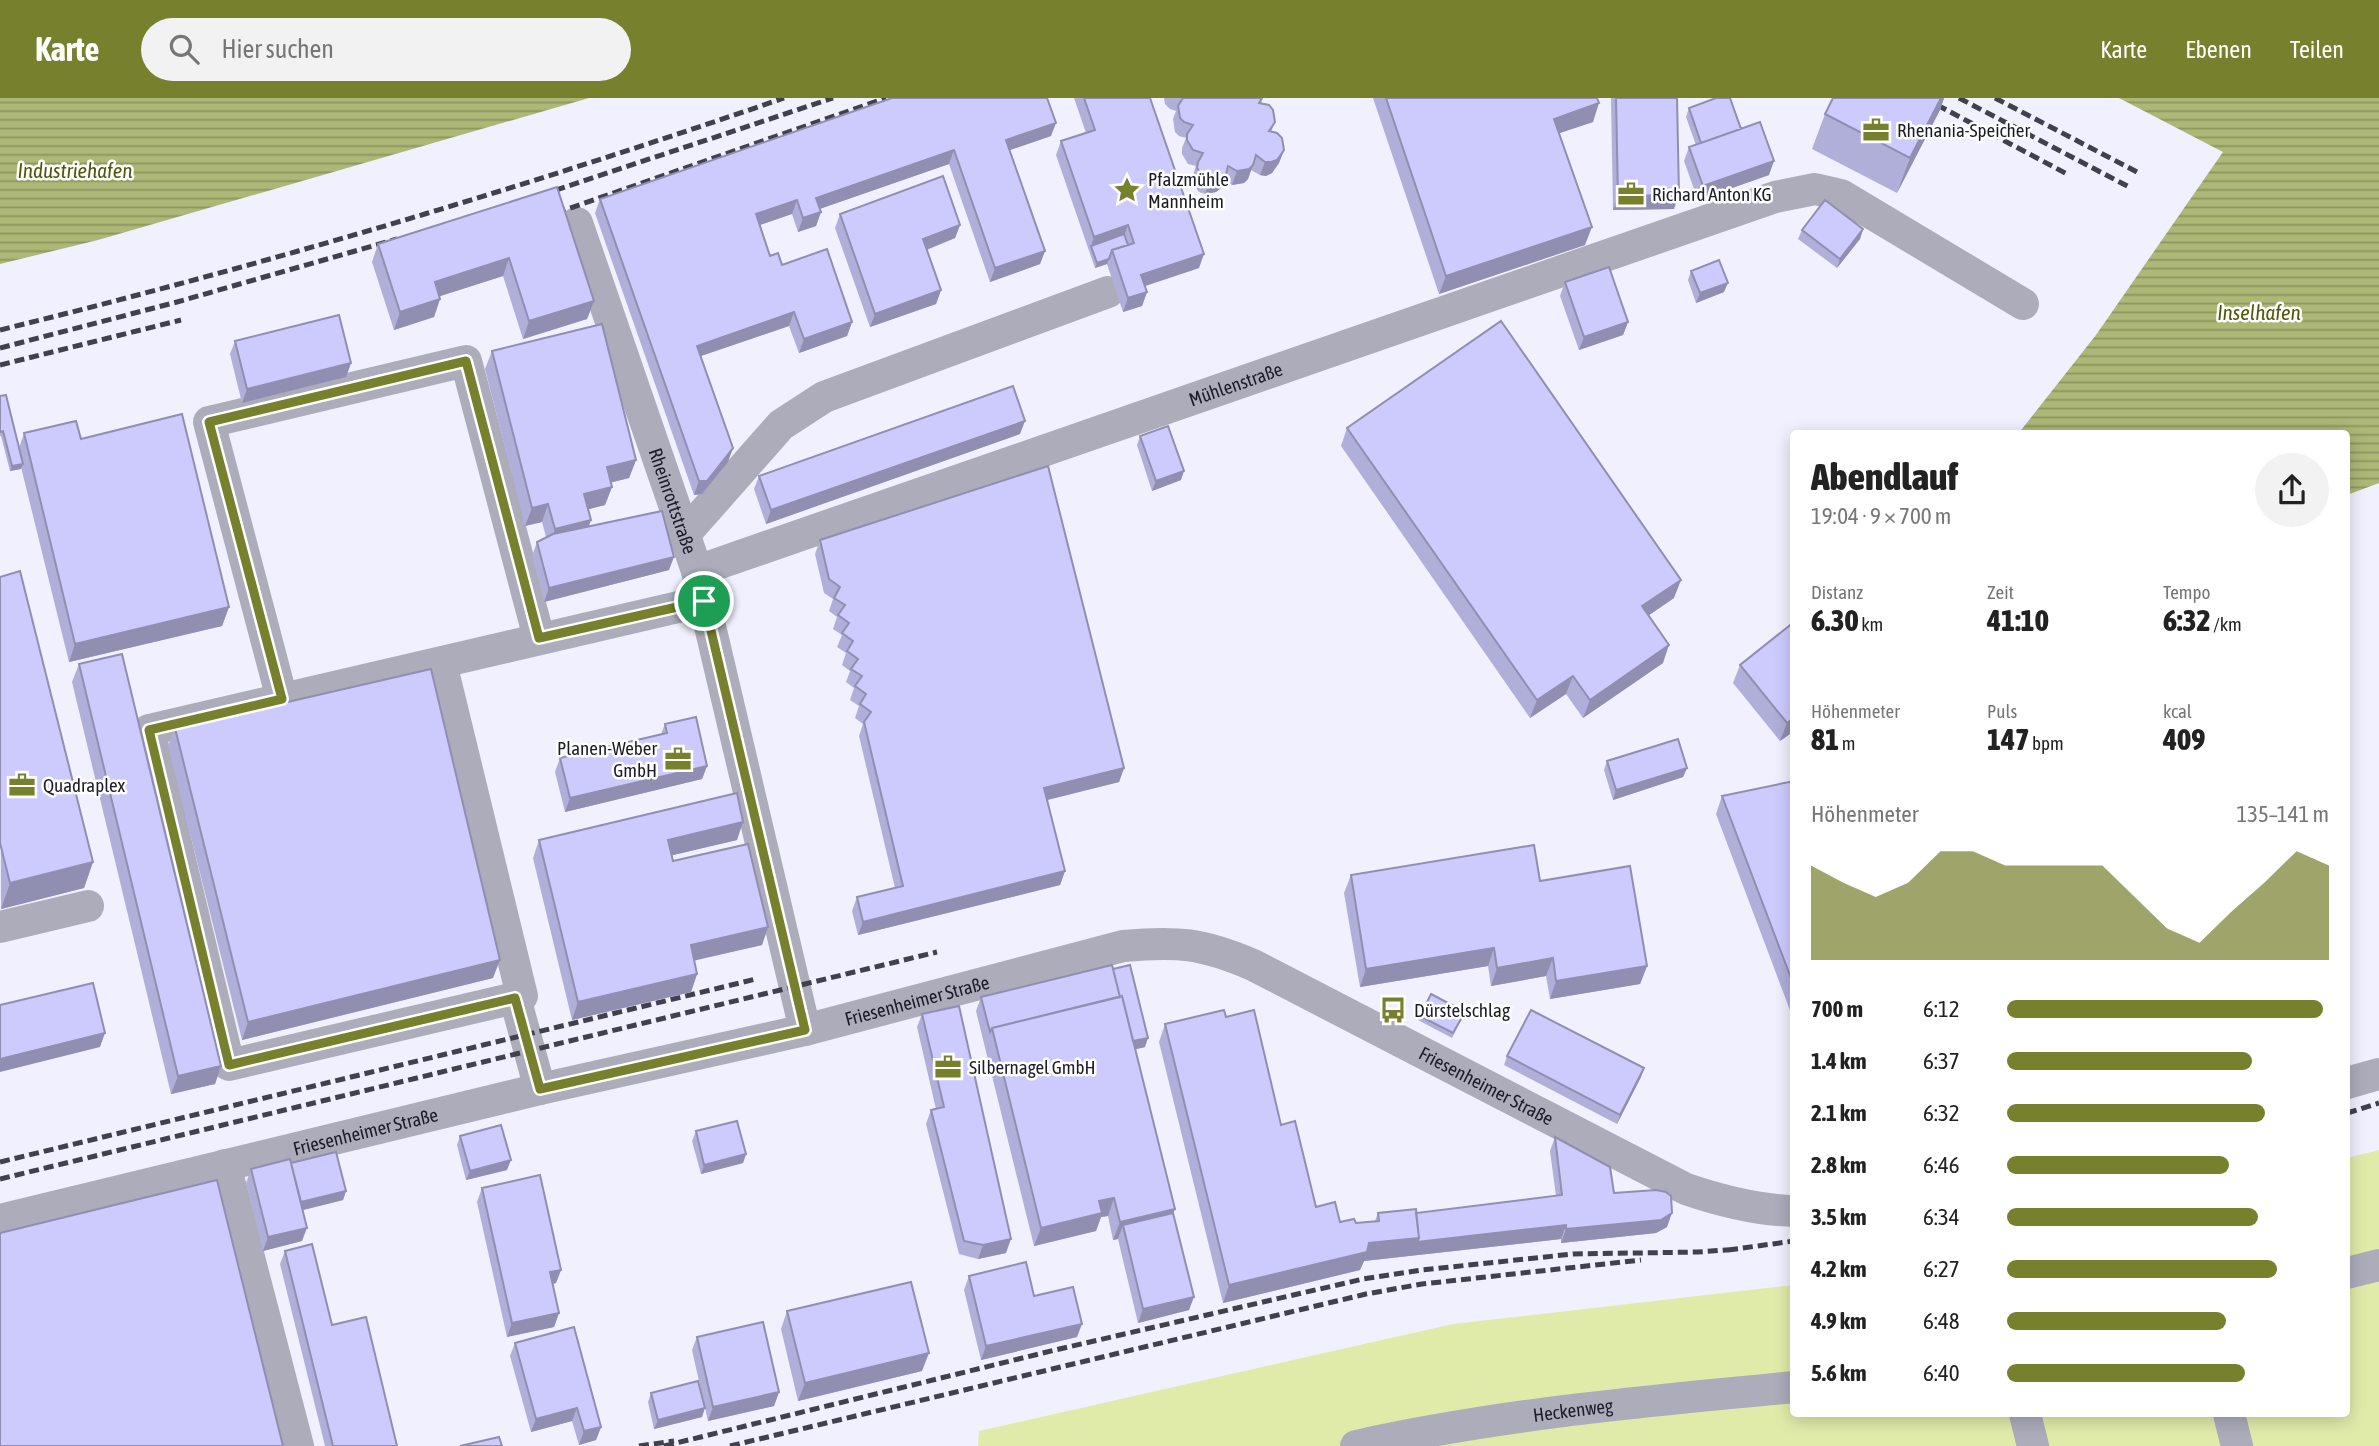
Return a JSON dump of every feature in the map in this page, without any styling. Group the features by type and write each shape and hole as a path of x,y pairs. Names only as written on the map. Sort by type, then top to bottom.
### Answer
{"street":[{"name":"Mühlenstraße","path":"697,570 1774,197 1815,188 1841,195 2023,304"},
{"name":"Rheinrottstraße","path":"577,223 697,570 805,1030"},
{"path":"684,535 781,425 824,397 1108,292"},
{"path":"282,699 209,422 466,361 539,638"},
{"path":"441,663 522,996 229,1065 149,730 704,601"},
{"path":"0,927 88,906"},
{"name":"Friesenheimer Straße","path":"2,1211 225,1165 540,1089 805,1030 1123,946 1180,943 1228,954 1253,965 1686,1189 1747,1206 1790,1211"},
{"path":"515,998 540,1089"},
{"path":"2350,1082 2379,1074"},
{"path":"225,1165 299,1446"},
{"path":"2350,1272 2379,1265"},
{"name":"Heckenweg","path":"1356,1446 1432,1429 1624,1403 1790,1387"},
{"path":"2026,1417 2033,1446"},
{"path":"2230,1417 2237,1446"}],"shaded area":[{"path":"2379,1150 2379,1446 978,1446 979,1431 1453,1324 1790,1285 1790,1417 2350,1417 2350,1157"}],"water":[{"name":"Industriehafen","path":"0,98 589,98 98,240 0,264"},
{"name":"Inselhafen","path":"2119,98 2379,98 2379,483 2350,494 2350,430 2021,430 2096,335 2223,152"}],"building":[{"path":"892,98 1047,98 1056,123 1006,140 1045,251 995,268 954,150 816,198 821,212 803,218 797,200 756,214 770,256 778,253 782,265 827,249 852,322 804,339 794,312 697,346 733,448 707,481 699,481 600,199"},
{"path":"1084,98 1150,98 1204,254 1141,275 1147,292 1128,298 1112,250 1134,243 1128,225 1094,237 1061,141 1095,130"},
{"path":"1183,98 1262,98 1259,103 1269,105 1273,110 1275,122 1269,131 1282,138 1284,150 1277,160 1265,162 1256,155 1249,169 1237,171 1228,166 1221,179 1210,181 1204,178 1197,168 1203,153 1193,150 1187,140 1187,134 1193,125 1180,118 1178,106"},
{"path":"1386,98 1597,98 1599,103 1554,119 1592,227 1446,276"},
{"path":"1616,98 1677,98 1679,195 1618,196"},
{"path":"1716,98 1730,98 1741,129 1701,143 1689,108"},
{"path":"1833,98 1941,98 1910,158 1825,114"},
{"path":"1760,122 1774,161 1703,186 1689,147"},
{"path":"943,176 960,225 923,239 941,290 875,314 840,214"},
{"path":"557,187 594,301 529,321 509,258 435,282 440,299 400,312 378,244"},
{"path":"1825,200 1863,229 1840,259 1802,230"},
{"path":"1124,234 1128,245 1112,250 1109,259 1097,263 1091,246"},
{"path":"1719,260 1728,283 1700,293 1691,271"},
{"path":"1609,267 1628,322 1584,337 1565,282"},
{"path":"339,315 351,363 247,389 235,341"},
{"path":"1501,321 1681,580 1642,606 1669,645 1590,700 1573,676 1537,700 1347,428"},
{"path":"602,324 636,460 607,467 612,487 584,494 591,520 555,529 548,504 532,508 492,351"},
{"path":"1013,386 1025,421 771,510 759,476"},
{"path":"6,395 23,464 12,466 3,431 0,432 0,396"},
{"path":"182,414 229,607 75,644 24,433 76,421 81,439"},
{"path":"1168,426 1184,471 1156,481 1140,436"},
{"path":"1048,466 1124,768 1044,788 1065,871 863,922 857,897 903,886 864,722 871,712 860,704 866,694 855,686 862,676 851,669 858,659 847,651 853,641 842,633 849,623 838,615 845,605 834,598 840,587 829,579 820,540"},
{"path":"662,511 674,557 549,588 537,542 553,534"},
{"path":"20,571 93,862 10,883 0,843 0,577"},
{"path":"1790,625 1790,721 1787,723 1740,665"},
{"path":"122,654 221,1066 178,1076 79,664"},
{"path":"431,669 500,960 248,1022 175,728"},
{"path":"696,717 707,766 570,798 560,758 667,733 665,724"},
{"path":"1678,739 1687,768 1616,790 1607,761"},
{"path":"1790,782 1790,975 1722,796"},
{"path":"737,793 743,822 668,840 673,861 748,844 768,927 691,945 697,974 578,1002 539,840"},
{"path":"1534,845 1540,881 1630,866 1647,966 1556,981 1553,958 1497,968 1494,948 1366,969 1351,875"},
{"path":"1112,965 1120,997 992,1028 990,1032 981,997"},
{"path":"1130,965 1148,1038 1133,1041 1113,969"},
{"path":"93,983 105,1033 0,1059 0,1005"},
{"path":"1431,994 1465,1012 1453,1033 1420,1016"},
{"path":"1122,996 1175,1209 1120,1222 1114,1198 1099,1201 1102,1213 1041,1228 992,1028"},
{"path":"959,1006 1011,1239 983,1245 964,1241 931,1110 944,1107 922,1014"},
{"path":"1224,1010 1226,1017 1254,1010 1281,1125 1295,1121 1316,1207 1335,1202 1340,1222 1354,1219 1356,1223 1379,1221 1378,1213 1416,1209 1419,1238 1369,1243 1367,1252 1229,1285 1165,1024"},
{"path":"1531,1010 1644,1068 1620,1115 1507,1056"},
{"path":"737,1121 746,1154 704,1165 696,1131"},
{"path":"501,1125 511,1160 470,1171 460,1136"},
{"path":"1555,1137 1610,1167 1614,1193 1656,1190 1666,1192 1671,1196 1672,1213 1661,1220 1566,1229 1566,1225 1417,1242 1419,1238 1416,1213 1562,1195"},
{"path":"336,1152 346,1191 301,1202 291,1163"},
{"path":"290,1159 307,1228 268,1237 251,1169"},
{"path":"540,1175 561,1270 550,1272 559,1313 512,1323 482,1188"},
{"path":"217,1180 283,1446 0,1446 0,1233"},
{"path":"1173,1213 1194,1297 1143,1309 1123,1225"},
{"path":"312,1244 332,1325 366,1317 397,1446 333,1446 285,1251"},
{"path":"1026,1262 1034,1296 1073,1287 1082,1324 986,1346 969,1276"},
{"path":"911,1282 929,1353 805,1383 787,1311"},
{"path":"763,1322 779,1392 713,1407 697,1337"},
{"path":"574,1327 601,1427 584,1431 577,1408 536,1419 515,1343"},
{"path":"698,1381 705,1408 658,1420 651,1393"},
{"path":"499,1437 502,1446 460,1446"}],"railway":[{"path":"0,330 198,279 395,223 590,163 784,98"},
{"path":"541,195 833,98"},
{"path":"556,213 886,98"},
{"path":"1924,98 2067,174"},
{"path":"1959,98 2131,188"},
{"path":"1995,98 2139,173"},
{"path":"0,348 177,302 397,239"},
{"path":"0,365 181,320"},
{"path":"0,1179 937,952"},
{"path":"0,1162 756,979"},
{"path":"2350,1112 2379,1103"},
{"path":"1728,1250 1790,1242"},
{"path":"664,1446 1055,1350 1363,1279 1573,1254 1738,1249"},
{"path":"730,1446 1366,1294 1422,1284 1641,1260"},
{"path":"639,1446 674,1441"}],"place":[{"name":"Rhenania-Speicher","path":"1876,130"},
{"name":"Pfalzmühle Mannheim","path":"1127,190"},
{"name":"Richard Anton KG","path":"1631,194"},
{"name":"Planen-Weber GmbH","path":"678,759"},
{"name":"Quadraplex","path":"22,785"},
{"name":"Dürstelschlag","path":"1393,1010"},
{"name":"Silbernagel GmbH","path":"948,1067"}],"route":[{"path":"466,361 539,638 704,601 805,1030 540,1089 515,998 229,1065 149,730 282,699 209,422 466,361"}]}
